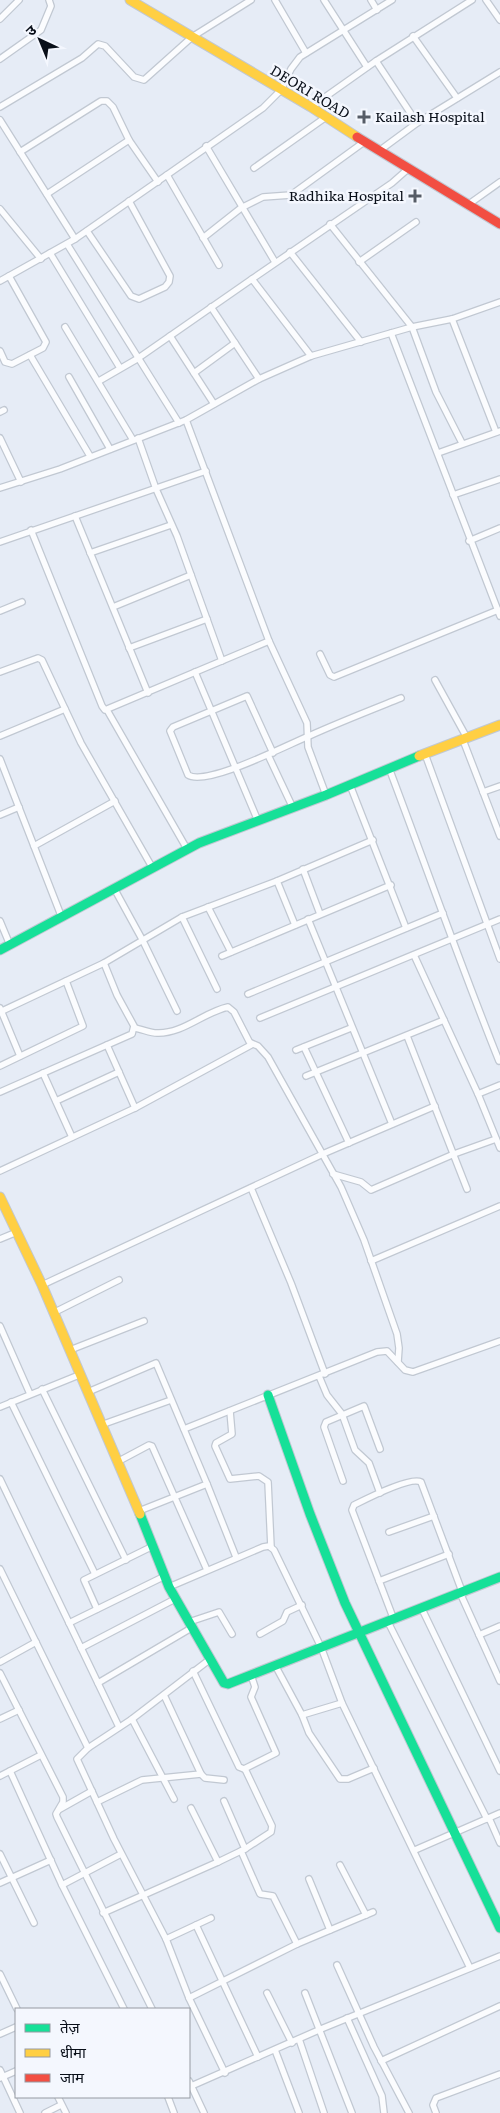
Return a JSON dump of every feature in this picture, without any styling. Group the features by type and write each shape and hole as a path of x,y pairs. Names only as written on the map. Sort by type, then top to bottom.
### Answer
{"street":[{"path":"0,19 19,0"},
{"path":"0,59 41,30 51,6 49,0"},
{"name":"DEORI ROAD","path":"130,0 311,107 364,142 500,224"},
{"path":"0,107 82,58 98,44 105,46 134,77 141,80 192,37 251,0"},
{"path":"275,0 306,53"},
{"path":"324,0 367,67"},
{"path":"371,0 377,10"},
{"path":"1,279 10,276 75,239 263,108 281,90 290,69 306,53 392,0"},
{"path":"311,107 376,61 472,0"},
{"path":"486,0 500,20"},
{"path":"414,36 457,98"},
{"path":"376,61 417,123"},
{"path":"379,151 417,123 500,72"},
{"path":"20,152 101,101 107,101 113,107 129,140 158,182"},
{"path":"254,168 326,117"},
{"path":"0,120 75,239"},
{"path":"47,194 129,140"},
{"path":"203,238 241,208 268,195 291,195 364,142"},
{"path":"206,146 274,262"},
{"path":"99,381 137,359 274,262 392,183 409,168"},
{"path":"167,175 219,265"},
{"path":"469,204 500,182"},
{"path":"88,230 131,296 139,299 165,287 169,282 170,276 129,201"},
{"path":"0,208 41,259"},
{"path":"359,262 416,222"},
{"path":"330,224 412,328 436,392 462,443"},
{"path":"67,244 178,422"},
{"path":"290,252 361,342"},
{"path":"50,253 120,368"},
{"path":"0,351 8,364 43,348 46,342 10,276"},
{"path":"252,279 311,356"},
{"path":"0,488 21,482 186,420 259,379 311,356 391,333 452,319 500,302"},
{"path":"211,307 259,379"},
{"path":"438,453 498,431 452,319"},
{"path":"65,327 136,439 172,525 222,661"},
{"path":"320,654 330,675 334,677 499,613 469,540 438,453 391,333"},
{"path":"170,336 214,404"},
{"path":"194,373 235,343"},
{"path":"30,355 90,456"},
{"path":"69,377 110,449"},
{"path":"186,420 268,641 307,723 308,747 326,795"},
{"path":"0,438 21,482"},
{"path":"0,542 206,471"},
{"path":"453,495 500,479"},
{"path":"75,516 148,693"},
{"path":"90,553 172,525"},
{"path":"469,540 500,528"},
{"path":"31,530 102,706 107,710 187,849"},
{"path":"112,607 191,575"},
{"path":"0,611 22,602"},
{"path":"129,648 207,619"},
{"path":"107,710 268,641"},
{"path":"0,672 41,658 65,709 152,867"},
{"path":"195,672 258,821"},
{"path":"436,680 465,739 483,792 500,833"},
{"path":"293,808 271,754 248,696 173,727 170,733 191,777 195,778 234,768 271,754 308,736 401,698"},
{"path":"0,736 65,709"},
{"path":"0,950 115,890 152,867 187,849 500,725"},
{"path":"425,754 500,959"},
{"path":"0,759 2,769 19,807 62,918"},
{"path":"389,768 443,914 450,939 498,1061"},
{"path":"350,785 391,885 406,928"},
{"path":"483,792 500,786"},
{"path":"34,846 114,801"},
{"path":"0,815 19,807"},
{"path":"20,1056 1,1010 104,963 182,917 278,881 373,840"},
{"path":"303,870 320,914"},
{"path":"278,881 295,925"},
{"path":"222,956 391,885"},
{"path":"115,890 143,941 177,1011"},
{"path":"208,907 230,952"},
{"path":"248,994 443,914"},
{"path":"182,917 217,989"},
{"path":"260,1018 336,988 500,918"},
{"path":"308,919 351,1028 392,1124"},
{"path":"0,921 10,945"},
{"path":"414,955 478,1094 500,1148"},
{"path":"0,1092 132,1034 134,1028 104,963"},
{"path":"0,1066 83,1026 66,981"},
{"path":"134,1028 156,1033 165,1032 189,1025 228,1008 234,1012 251,1043 258,1046 268,1057 321,1154 342,1188 397,1334 398,1362"},
{"path":"306,1076 444,1020"},
{"path":"296,1050 351,1028"},
{"path":"407,1036 467,1189"},
{"path":"0,1171 135,1108 249,1048 251,1043"},
{"path":"107,1045 135,1108"},
{"path":"304,1047 348,1142"},
{"path":"56,1101 119,1072"},
{"path":"43,1073 72,1137"},
{"path":"478,1094 500,1085"},
{"path":"42,1285 321,1154 435,1106"},
{"path":"333,1174 361,1182 371,1190 454,1154 496,1139"},
{"path":"250,1188 291,1283 327,1395 342,1414 355,1450 369,1463 380,1492"},
{"path":"0,1198 42,1285 79,1375 119,1461 169,1587 209,1660 226,1684 500,1579"},
{"path":"371,1261 500,1206"},
{"path":"0,1239 17,1232"},
{"path":"53,1313 119,1280"},
{"path":"70,1350 144,1321"},
{"path":"0,1326 30,1394"},
{"path":"184,1429 383,1350 387,1350 405,1370 413,1372 500,1341"},
{"path":"88,1392 156,1363 236,1557"},
{"path":"0,1406 79,1375"},
{"path":"42,1389 126,1560"},
{"path":"268,1395 307,1508 358,1633 456,1833 500,1928"},
{"path":"102,1425 171,1400"},
{"path":"11,1402 95,1574"},
{"path":"343,1481 324,1425 342,1414 366,1407 380,1449"},
{"path":"230,1411 233,1432 228,1438 216,1443 215,1446 230,1479 259,1476 268,1482 271,1547 302,1605 321,1646 342,1703 415,1850 470,1968"},
{"path":"119,1461 149,1445 152,1446 207,1570"},
{"path":"0,1479 119,1727"},
{"path":"500,1681 462,1594 449,1554 420,1480 380,1492 354,1505 352,1510 379,1581 391,1621 500,1842"},
{"path":"139,1511 207,1484"},
{"path":"389,1532 434,1516"},
{"path":"97,1609 84,1580 153,1546"},
{"path":"169,1587 236,1557 263,1547 271,1547"},
{"path":"379,1581 449,1554"},
{"path":"0,1569 88,1748"},
{"path":"69,1623 165,1576"},
{"path":"81,1648 175,1599"},
{"path":"260,1634 283,1621 288,1612 302,1605"},
{"path":"422,1609 500,1771"},
{"path":"98,1683 191,1625 219,1612 232,1634"},
{"path":"479,1635 500,1626"},
{"path":"0,1662 36,1642"},
{"path":"209,1660 164,1696 88,1748 78,1757 77,1762 121,1854 144,1894 166,1939 189,1998 225,2073"},
{"path":"275,1665 302,1715 309,1733 340,1779 348,1779 374,1768"},
{"path":"103,1913 243,1850 267,1836 273,1830 245,1769 239,1766 193,1671"},
{"path":"0,1673 63,1797 57,1817 84,1875 151,2008"},
{"path":"245,1769 276,1753 251,1697 255,1687 251,1675"},
{"path":"164,1696 201,1774 205,1778 224,1780"},
{"path":"302,1715 342,1703"},
{"path":"0,1719 19,1710"},
{"path":"132,1719 174,1799"},
{"path":"0,1776 41,1755"},
{"path":"10,1771 62,1885 124,2008"},
{"path":"97,1802 142,1780 201,1774"},
{"path":"58,1810 92,1791"},
{"path":"224,1801 260,1894 273,1896 298,1944"},
{"path":"191,1808 218,1862"},
{"path":"415,1850 500,1813"},
{"path":"0,1854 34,1923"},
{"path":"62,1885 121,1854"},
{"path":"0,1883 51,1860"},
{"path":"340,1865 366,1915"},
{"path":"309,1880 330,1930"},
{"path":"189,1998 298,1944 373,1912"},
{"path":"166,1939 210,1918"},
{"path":"196,1925 258,2057"},
{"path":"204,2113 190,2085 225,2073 321,2029 500,1956"},
{"path":"337,1965 381,2061 409,2113"},
{"path":"0,1974 17,2008"},
{"path":"267,1992 292,2042"},
{"path":"305,1993 321,2029 352,2113"},
{"path":"381,2061 500,2006"},
{"path":"347,2018 382,2096 384,2113"},
{"path":"0,2034 15,2027"},
{"path":"299,2039 324,2113"},
{"path":"275,2050 299,2113"},
{"path":"0,2070 2,2078 20,2113"},
{"path":"2,2078 15,2072"},
{"path":"436,2113 433,2104 436,2098 500,2074"},
{"path":"58,2098 66,2113"},
{"path":"168,2098 174,2113"},
{"path":"45,2113 62,2105"}],"traffic: fast":[{"path":"0,950 199,843 326,795 419,756"},
{"path":"268,1395 310,1514 345,1603 500,1928"},
{"path":"140,1514 169,1587 224,1683 228,1684 500,1577"}],"traffic: slow":[{"path":"130,0 311,107 357,137"},
{"path":"419,756 500,725"},
{"path":"0,1197 42,1285 140,1514"}],"traffic: jam":[{"path":"357,137 500,224"}],"place":[{"name":"Kailash Hospital","path":"364,117"},
{"name":"Radhika Hospital","path":"415,196"}]}
